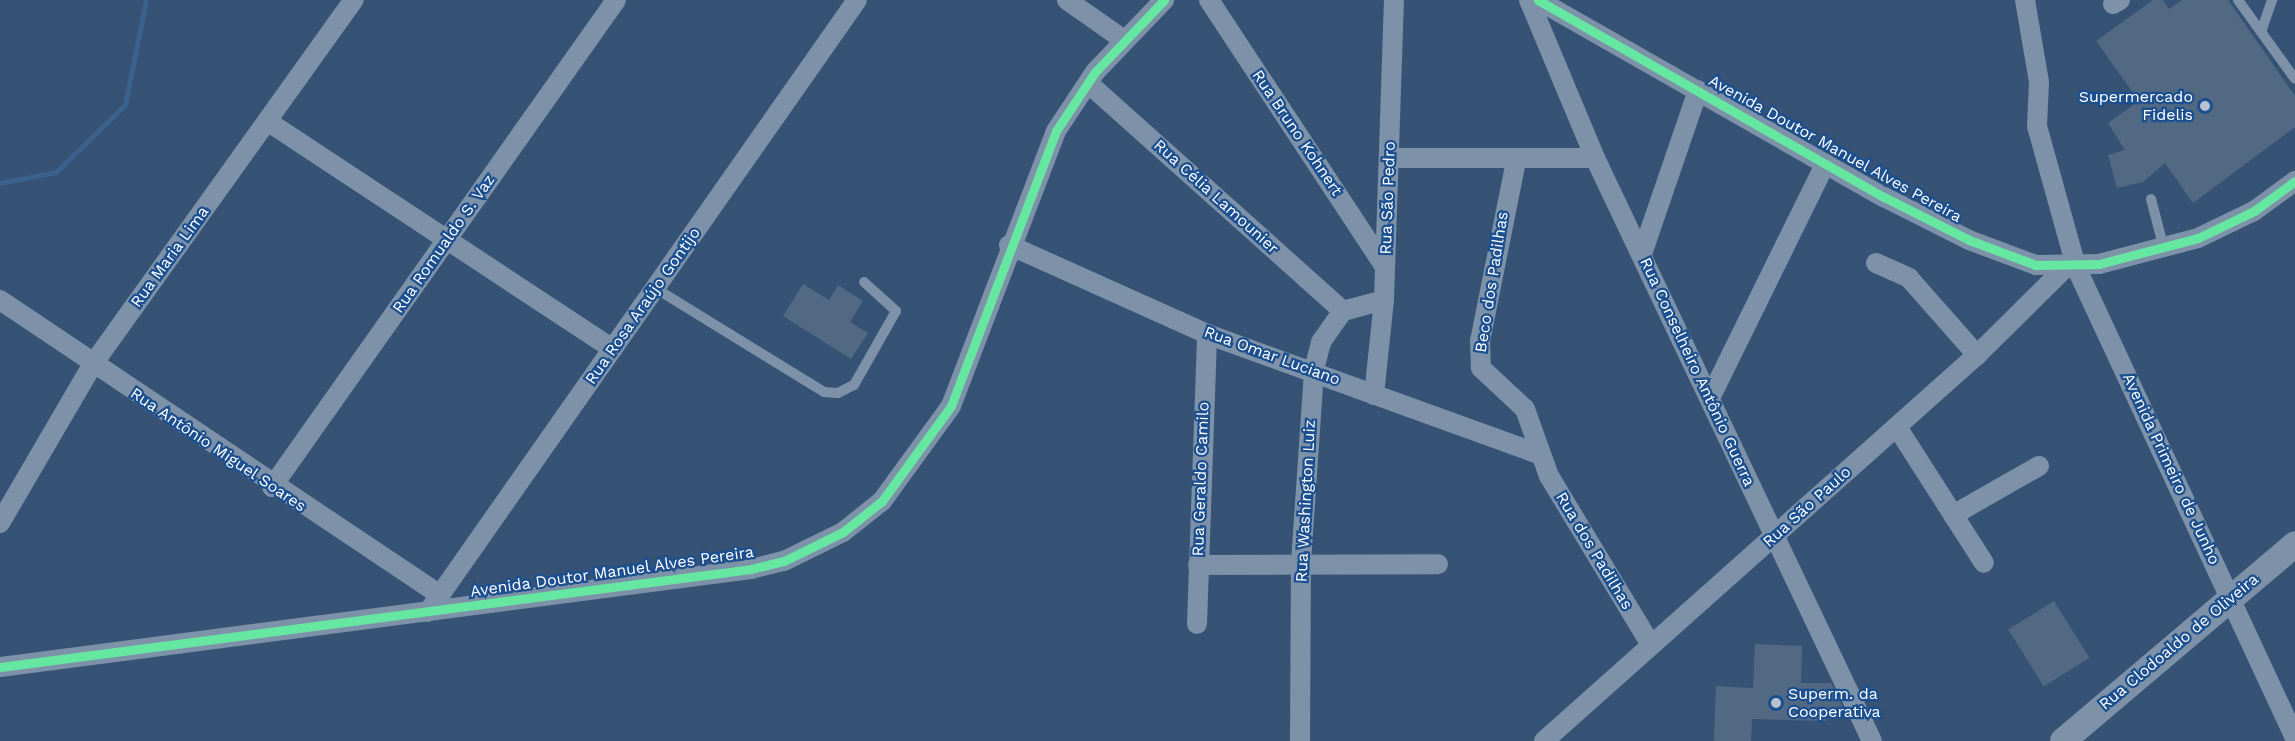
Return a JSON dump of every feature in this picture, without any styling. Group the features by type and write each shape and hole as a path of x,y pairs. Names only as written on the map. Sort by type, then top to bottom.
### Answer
{"street":[{"name":"Rua Maria Lima","path":"0,523 93,364 354,0"},
{"name":"Rua Romualdo S. Vaz","path":"272,488 616,0"},
{"name":"Rua Rosa Araújo Gontijo","path":"428,612 857,0"},
{"path":"1067,0 1131,33 1141,0"},
{"name":"Avenida Doutor Manuel Alves Pereira","path":"0,667 751,569 784,561 843,532 882,501 951,406 1043,157 1088,82 1164,0"},
{"name":"Rua Bruno Kohnert","path":"1209,0 1385,267"},
{"name":"Rua São Pedro","path":"1374,395 1384,300 1394,0"},
{"name":"Rua Conselheiro Antônio Guerra","path":"1529,0 1595,158 1872,741"},
{"name":"Avenida Doutor Manuel Alves Pereira","path":"1538,0 1825,164 1969,240 2024,262 2071,267 2164,249 2225,227 2295,181"},
{"name":"Avenida Primeiro de Junho","path":"2025,0 2039,82 2037,126 2071,267 2231,598 2295,738"},
{"name":"Rua Célia Lamounier","path":"1088,82 1343,311"},
{"path":"1642,254 1698,90"},
{"path":"267,121 448,238 613,349"},
{"path":"1390,158 1516,161 1595,158"},
{"name":"Beco dos Padilhas","path":"1516,161 1508,181 1479,354 1488,380 1525,409 1539,454"},
{"path":"1710,398 1825,164"},
{"name":"Rua Omar Luciano","path":"1009,245 1207,334 1314,369 1374,395 1539,454"},
{"path":"1876,262 1909,278 1977,355"},
{"name":"Rua São Paulo","path":"1544,741 1897,427 2071,267"},
{"name":"Rua Antônio Miguel Soares","path":"0,300 272,488 440,595"},
{"path":"1343,311 1384,300"},
{"name":"Rua Washington Luiz","path":"1300,741 1301,562 1314,369 1321,342 1343,311"},
{"name":"Rua Geraldo Camilo","path":"1197,624 1207,334"},
{"path":"1897,427 1984,563"},
{"name":"Rua dos Padilhas","path":"1539,454 1651,645"},
{"path":"1953,515 2039,466"},
{"name":"Rua Clodoaldo de Oliveira","path":"2063,741 2295,544"},
{"path":"1198,565 1301,562 1438,564"}],"lane":[{"path":"2238,0 2293,76"},
{"path":"2261,32 2272,0"},
{"path":"2293,76 2295,61"},
{"path":"2151,200 2164,249"},
{"path":"655,288 824,392 838,393 855,386 896,311 864,282"}],"building":[{"name":"Supermercado Fidelis","path":"2153,0 2163,0 2169,9 2182,0 2228,0 2295,96 2295,127 2193,203 2165,163 2143,182 2117,188 2108,155 2125,150 2108,123 2139,101 2096,41"},
{"path":"803,284 829,300 838,285 863,301 850,322 868,333 851,359 783,316"},
{"path":"2054,601 2090,658 2044,686 2008,630"},
{"path":"1755,644 1802,646 1801,683 1831,683 1843,708 1829,708 1826,721 1752,719 1751,741 1714,741 1716,686 1753,688"}],"waterway":[{"path":"0,183 56,172 125,105 146,0"}],"cycle path":[{"path":"0,667 751,569 784,561 843,532 882,501 951,406 1056,131 1095,72 1164,0"},
{"path":"1538,0 1884,197 1969,240 2036,265 2099,264 2198,238 2254,211 2295,181"}],"place":[{"name":"Supermercado Fidelis","path":"2205,106"},
{"name":"Superm. da Cooperativa","path":"1776,703"}]}
